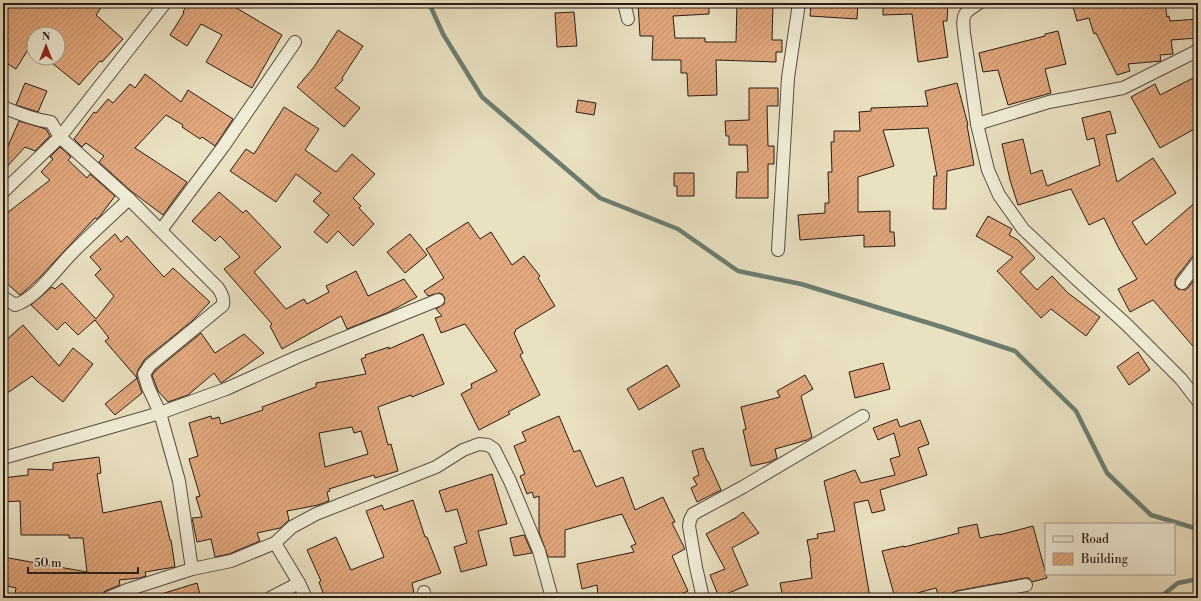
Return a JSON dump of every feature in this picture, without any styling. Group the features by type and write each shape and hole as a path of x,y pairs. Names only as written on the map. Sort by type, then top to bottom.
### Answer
{"street":[{"path":"3,192 60,137 165,3"},
{"path":"624,3 628,18"},
{"path":"778,250 788,78 799,3"},
{"path":"979,3 966,11 962,20 977,124 988,170 999,195 1023,229 1126,324 1181,379 1198,401"},
{"path":"161,230 223,147 295,42"},
{"path":"977,124 1049,102 1123,88 1195,52 1198,49"},
{"path":"3,107 41,121 51,122 60,137 161,230 218,288 222,295 224,301 223,305 150,365 144,374 160,412 179,481 192,569"},
{"path":"3,297 15,305 23,303 72,252 129,199"},
{"path":"1182,283 1198,262"},
{"path":"3,458 160,412 226,389 297,357 438,300"},
{"path":"703,598 689,526 693,514 863,416"},
{"path":"108,598 127,590 192,569 231,561 275,543 292,527 316,514 436,467 464,450 479,444 494,449 510,481 538,551 552,598"},
{"path":"275,543 300,583 306,598"},
{"path":"270,598 300,583"},
{"path":"957,598 1026,585"}],"building":[{"path":"3,3 104,3 96,15 123,39 102,62 100,61 79,85 56,66 66,66 66,26 26,26 26,53 16,69 3,61 3,37 7,29 3,26"},
{"path":"188,3 228,3 282,35 252,88 206,62 222,35 201,24 187,46 170,35 184,13 183,12"},
{"path":"638,3 709,3 709,14 673,16 675,38 705,38 705,42 736,42 737,3 773,3 772,40 782,40 782,52 776,52 776,62 716,60 717,95 688,96 687,73 681,73 681,60 652,60 653,36 640,36"},
{"path":"811,3 858,3 857,19 810,16"},
{"path":"883,3 948,3 947,21 943,21 948,57 918,62 912,14 883,15"},
{"path":"1072,3 1165,3 1167,17 1169,16 1170,21 1198,19 1198,38 1171,40 1173,54 1160,55 1161,61 1128,64 1130,71 1117,75 1096,33 1094,34 1089,18 1077,21"},
{"path":"574,12 577,46 557,47 555,13"},
{"path":"338,30 363,46 342,78 343,80 335,88 360,108 344,127 297,87 314,67"},
{"path":"1058,31 1066,64 1045,69 1051,93 1008,105 998,70 983,72 979,53 1045,36 1045,34"},
{"path":"145,74 181,102 188,90 233,119 215,146 202,137 200,139 182,127 183,125 166,115 135,148 187,182 163,215 131,191 99,162 104,156 86,143 82,147 74,139 94,112 96,113 108,99 113,103 130,84 135,88"},
{"path":"1195,77 1198,83 1198,127 1160,148 1131,97 1155,84 1160,95"},
{"path":"25,83 47,91 38,112 16,105"},
{"path":"957,83 968,125 974,165 947,171 946,209 933,209 934,176 937,176 928,128 883,130 894,166 858,177 858,212 890,211 890,232 894,232 895,246 864,247 864,235 800,240 798,215 825,213 825,203 829,203 828,172 832,172 831,142 834,142 834,131 860,131 859,112 871,111 871,108 928,106 925,91"},
{"path":"749,88 778,88 778,106 767,106 768,146 774,146 774,164 768,164 768,198 736,198 737,172 748,172 747,145 729,145 729,136 726,136 725,121 749,120"},
{"path":"578,100 596,103 594,115 576,112"},
{"path":"284,107 319,129 305,150 336,172 352,154 375,174 353,198 361,206 359,208 374,224 353,246 338,231 327,243 314,232 329,215 313,201 321,193 296,174 276,202 230,171 246,149 254,154"},
{"path":"1110,111 1116,133 1106,135 1117,182 1153,158 1176,193 1132,222 1146,245 1198,200 1198,255 1192,257 1176,278 1175,286 1178,289 1185,290 1198,274 1198,352 1153,300 1130,312 1118,289 1137,279 1118,247 1104,218 1089,225 1071,189 1018,205 1010,180 1002,144 1023,139 1031,174 1042,170 1047,186 1100,165 1094,138 1087,140 1082,118"},
{"path":"19,121 46,129 50,136 35,151 25,147 3,171 3,142 8,146"},
{"path":"60,147 71,157 68,160 87,178 90,174 115,196 100,216 97,219 95,218 40,277 20,295 3,280 3,216 50,180 41,172 53,159 50,157"},
{"path":"674,173 694,173 694,196 677,196 677,186 674,186"},
{"path":"219,192 243,213 246,210 281,247 254,272 286,309 304,299 307,304 329,292 326,286 356,271 368,296 404,279 417,297 387,313 347,329 341,316 282,349 270,326 272,324 224,269 240,257 220,236 215,241 192,221"},
{"path":"988,216 1012,229 1009,235 1018,240 1035,258 1020,272 1037,290 1052,276 1068,293 1100,317 1086,336 1051,309 1041,318 997,271 1013,257 976,236"},
{"path":"468,222 480,239 491,232 512,265 524,256 540,276 538,278 555,306 515,330 516,331 514,333 523,353 520,355 540,395 508,412 510,414 479,430 461,394 472,388 471,384 497,371 465,324 441,333 435,318 442,316 436,309 444,304 445,298 439,293 428,296 424,291 444,278 426,249"},
{"path":"115,234 121,242 127,236 164,277 173,268 210,302 192,321 145,359 138,370 137,378 105,341 109,338 95,320 78,335 65,322 57,330 31,305 52,287 55,289 62,283 96,319 114,296 95,275 101,269 90,257"},
{"path":"410,234 427,255 405,273 387,252"},
{"path":"23,325 59,366 73,348 93,364 63,402 32,376 3,396 3,343"},
{"path":"201,333 215,353 244,334 264,353 221,383 214,373 188,395 168,402 158,391 152,375"},
{"path":"423,334 444,384 412,397 411,395 378,407 388,445 391,444 398,471 375,478 374,475 329,489 330,491 327,492 329,501 318,505 287,511 289,520 280,528 257,533 260,541 229,554 215,557 211,539 197,542 192,518 202,517 196,497 200,496 189,459 198,456 189,423 211,416 212,419 219,417 221,424 263,410 262,407 316,387 316,383 366,374 361,359 366,357 365,355 389,347 389,349","holes":["352,427 354,433 361,431 368,454 325,467 319,433"]},
{"path":"1138,352 1150,370 1129,385 1117,367"},
{"path":"883,363 890,389 855,398 849,372"},
{"path":"667,365 680,386 639,410 627,389"},
{"path":"805,375 813,389 801,396 812,437 807,440 775,449 777,458 770,462 751,466 743,430 746,429 741,407 780,397 777,391"},
{"path":"137,378 142,393 115,415 105,404"},
{"path":"559,416 574,452 580,450 596,487 623,477 635,510 663,497 675,522 672,523 685,549 672,556 688,591 671,598 598,598 597,585 582,589 577,564 634,552 631,546 636,544 622,514 565,530 565,557 548,557 539,532 539,496 534,498 532,492 527,494 520,476 525,474 514,446 526,441 522,432"},
{"path":"897,419 900,427 920,420 929,444 918,448 927,475 880,490 885,510 872,513 868,500 854,503 870,598 783,598 780,583 812,578 811,561 807,540 818,538 817,534 835,531 824,481 855,470 861,483 895,475 890,459 900,456 894,433 878,440 873,428"},
{"path":"703,448 707,461 721,490 697,502 691,488 697,485 693,478 699,475 692,451"},
{"path":"99,457 101,473 97,474 103,513 161,501 171,540 175,567 145,572 146,576 139,578 119,580 120,585 105,591 102,594 71,598 33,598 15,595 16,588 3,585 3,557 87,572 83,538 69,538 69,535 21,535 20,501 3,502 3,478 28,475 28,469 53,470 53,463"},
{"path":"492,474 507,524 478,531 487,565 461,572 454,547 467,543 457,509 446,512 439,491"},
{"path":"413,500 425,537 427,537 441,573 412,583 415,598 325,598 319,582 321,581 307,550 336,537 351,570 384,557 366,511 382,505 384,510"},
{"path":"743,512 759,533 732,548 748,585 719,597 710,575 725,569 706,534 737,517"},
{"path":"977,524 980,538 999,535 1033,526 1047,578 1032,582 1029,578 1025,578 956,591 950,596 943,598 939,598 936,588 895,598 882,551 959,533 958,528"},
{"path":"524,535 532,553 514,556 510,538"},
{"path":"197,583 201,598 158,598 158,595"}],"waterway":[{"path":"429,3 443,34 482,97 600,198 678,229 738,271 801,284 1015,351 1076,411 1107,473 1151,515 1198,529"},
{"path":"1159,598 1178,583 1198,579"}]}
